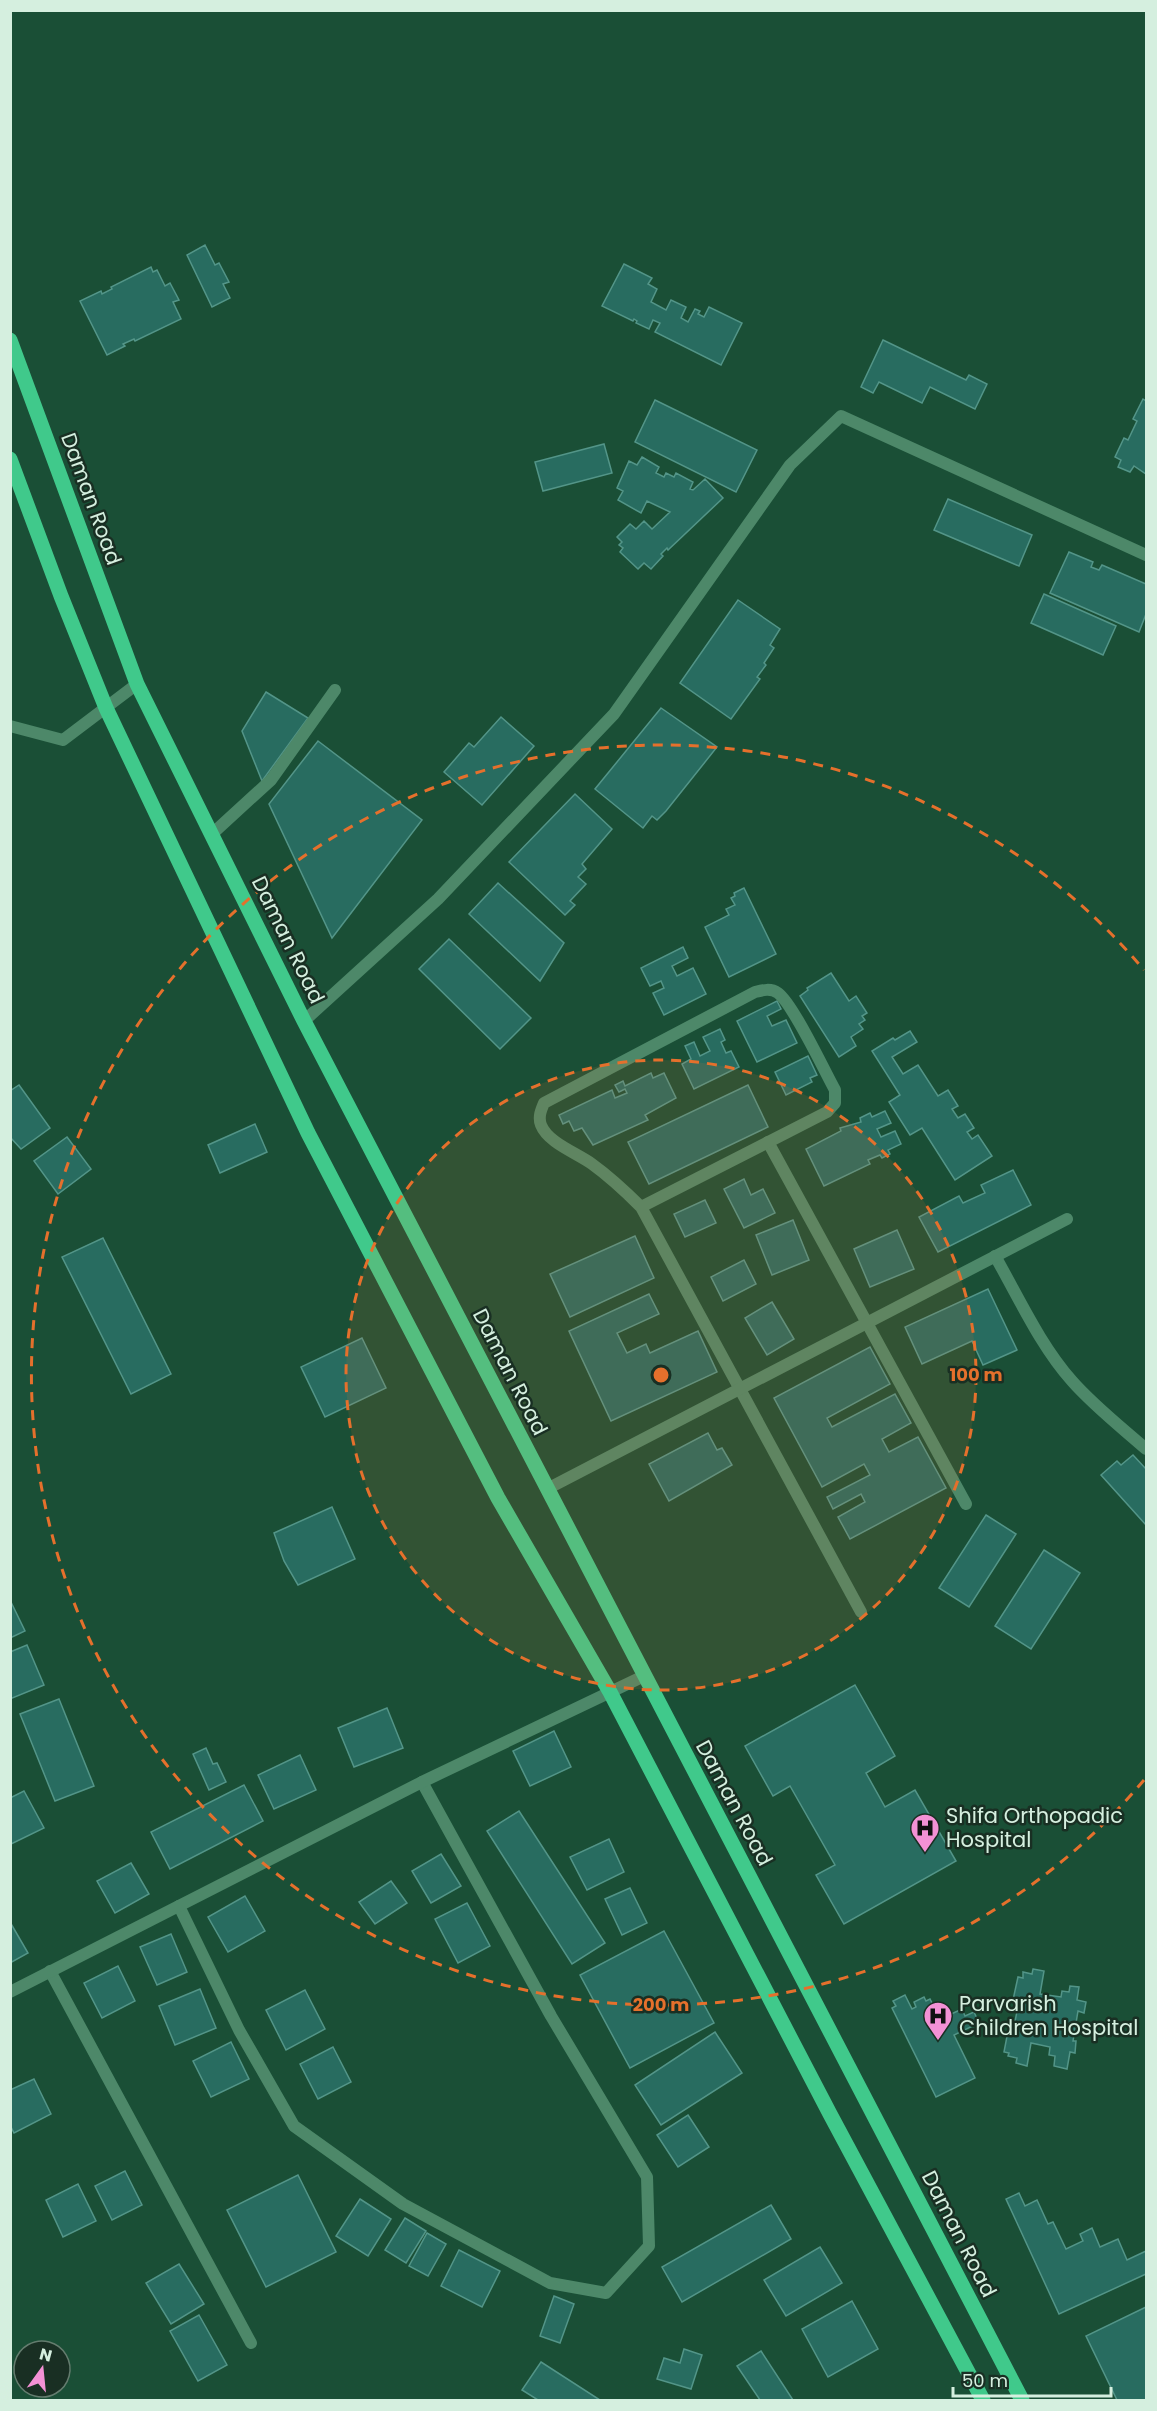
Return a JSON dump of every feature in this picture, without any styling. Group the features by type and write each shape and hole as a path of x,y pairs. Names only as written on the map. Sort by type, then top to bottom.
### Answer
{"main road":[{"name":"Daman Road","path":"10,340 137,684 304,1021 1022,2400"},
{"path":"10,459 106,708 308,1133 498,1498 610,1692 830,2114 983,2400"}],"street":[{"path":"304,1021 438,899 614,714 790,465 842,416 1146,555"},
{"path":"10,726 63,740 137,684"},
{"path":"212,834 271,780 335,690"},
{"path":"641,1207 827,1112 835,1102 835,1090 790,1007 778,992 767,989 755,992 544,1103 539,1113 541,1124 548,1135 590,1162 618,1184 641,1207 861,1612"},
{"path":"768,1142 966,1504"},
{"path":"547,1489 1067,1219"},
{"path":"995,1256 1065,1373 1092,1402 1146,1449"},
{"path":"10,1992 422,1782 644,1676"},
{"path":"179,1906 239,2030 294,2126 402,2204 550,2283 606,2293 649,2246 647,2177 551,2016 422,1782"},
{"path":"50,1971 251,2343"}],"building":[{"path":"205,245 215,265 219,263 229,282 223,284 230,298 212,307 187,255"},
{"path":"624,264 652,278 648,284 657,289 651,302 666,310 671,300 686,307 681,318 688,322 695,309 700,311 698,314 704,317 709,307 742,323 721,365 655,332 660,323 653,320 649,329 636,323 634,319 633,321 602,306"},
{"path":"151,267 153,272 157,270 165,286 170,283 179,300 173,302 181,319 135,341 134,339 123,344 125,346 107,355 80,301 101,291 102,294"},
{"path":"883,340 966,380 969,375 987,384 975,409 930,387 922,403 879,382 873,393 861,387"},
{"path":"1143,399 1146,401 1146,474 1134,466 1130,472 1118,467 1121,460 1115,457 1124,438 1128,440 1137,421 1133,419"},
{"path":"655,400 757,450 736,492 635,442"},
{"path":"604,444 612,473 543,491 535,462"},
{"path":"642,457 659,467 656,473 664,477 666,473 674,477 676,473 693,482 690,489 693,490 705,479 723,498 668,550 667,548 651,569 644,563 638,569 620,552 623,548 619,545 622,542 617,537 630,524 636,529 644,521 652,529 670,512 647,501 641,513 618,500 623,491 617,488 629,461 637,465"},
{"path":"948,499 1032,535 1019,566 934,530"},
{"path":"1069,552 1093,562 1091,567 1099,570 1102,565 1146,584 1146,614 1139,632 1050,593"},
{"path":"1044,594 1116,626 1103,655 1031,623"},
{"path":"738,600 780,629 770,645 774,648 764,663 766,665 757,677 760,679 731,719 680,683"},
{"path":"266,692 308,718 262,781 242,731"},
{"path":"661,708 717,747 666,811 657,820 652,816 643,828 595,789"},
{"path":"501,717 534,746 482,805 444,772 469,743 474,747"},
{"path":"318,741 422,820 332,938 269,804"},
{"path":"575,794 612,829 582,864 586,869 578,877 586,884 570,901 575,905 565,915 509,862"},
{"path":"498,883 564,943 540,981 469,914"},
{"path":"744,888 776,954 729,977 705,927 729,915 726,909 735,905 731,898 735,896 734,893"},
{"path":"449,939 531,1018 500,1049 419,969"},
{"path":"683,947 688,958 672,966 677,976 693,968 706,994 664,1015 653,993 664,988 661,981 650,986 641,968"},
{"path":"831,973 849,1001 856,996 867,1013 862,1016 865,1020 859,1024 863,1029 851,1037 856,1046 839,1057 800,996 808,990 807,988"},
{"path":"777,1001 781,1009 767,1016 772,1026 786,1020 797,1043 757,1062 737,1021"},
{"path":"720,1029 725,1040 721,1042 726,1053 731,1051 739,1067 694,1089 682,1064 691,1059 685,1046 694,1042 700,1056 710,1051 703,1037"},
{"path":"910,1031 917,1042 892,1057 903,1074 918,1065 938,1096 948,1090 958,1106 952,1109 958,1118 965,1114 974,1128 967,1132 972,1139 978,1135 992,1156 955,1180 922,1128 910,1135 889,1102 900,1095 872,1051"},
{"path":"808,1056 817,1075 810,1078 812,1082 786,1095 775,1072"},
{"path":"651,1073 653,1078 664,1073 676,1098 645,1115 648,1120 593,1145 582,1128 574,1131 569,1121 563,1124 559,1115 612,1090 615,1098 627,1093 625,1089 619,1092 615,1085 623,1081 625,1086"},
{"path":"19,1085 50,1128 21,1149 10,1137 10,1091"},
{"path":"748,1085 768,1127 649,1184 628,1142"},
{"path":"885,1111 891,1123 877,1129 881,1137 895,1131 901,1144 888,1150 890,1154 868,1160 870,1164 824,1186 806,1149 841,1131 840,1128 861,1122 860,1118 870,1113 872,1117"},
{"path":"255,1124 267,1152 220,1173 208,1145"},
{"path":"67,1137 91,1169 58,1194 34,1161"},
{"path":"1013,1170 1031,1205 938,1252 919,1217 959,1196 963,1203 985,1193 981,1185"},
{"path":"744,1179 751,1195 763,1189 775,1213 744,1228 724,1189"},
{"path":"705,1200 716,1223 685,1237 674,1214"},
{"path":"793,1220 809,1260 772,1275 756,1235"},
{"path":"897,1230 914,1269 870,1287 854,1249"},
{"path":"635,1236 654,1278 570,1317 550,1274"},
{"path":"103,1238 171,1374 131,1394 62,1257"},
{"path":"744,1260 756,1284 723,1301 711,1277"},
{"path":"988,1289 1017,1350 983,1365 972,1341 922,1364 905,1327"},
{"path":"649,1294 659,1314 617,1333 627,1353 646,1344 650,1353 698,1331 717,1372 611,1421 569,1331"},
{"path":"772,1302 794,1339 767,1355 745,1318"},
{"path":"362,1338 386,1388 325,1417 301,1367"},
{"path":"870,1347 890,1384 827,1418 832,1427 895,1394 911,1423 882,1439 889,1452 918,1437 946,1488 850,1539 838,1517 865,1502 861,1494 833,1509 827,1497 870,1475 864,1464 822,1487 774,1398"},
{"path":"708,1433 717,1450 722,1448 732,1465 669,1501 649,1464"},
{"path":"1133,1455 1146,1469 1146,1525 1101,1475 1117,1461 1121,1465"},
{"path":"332,1507 355,1559 298,1585 284,1561 274,1533"},
{"path":"986,1515 1016,1534 969,1607 939,1588"},
{"path":"1044,1550 1080,1573 1031,1649 995,1626"},
{"path":"10,1600 25,1631 10,1638"},
{"path":"27,1645 44,1685 10,1699 10,1652"},
{"path":"855,1685 895,1756 866,1773 885,1807 915,1790 956,1861 844,1924 816,1875 835,1865 790,1786 773,1796 745,1746"},
{"path":"59,1699 94,1786 55,1801 20,1714"},
{"path":"387,1708 403,1748 354,1767 338,1728"},
{"path":"554,1731 571,1767 530,1786 513,1751"},
{"path":"206,1748 213,1764 217,1763 226,1782 209,1790 193,1754"},
{"path":"300,1755 316,1790 274,1809 258,1775"},
{"path":"244,1785 263,1821 170,1869 151,1832"},
{"path":"24,1791 44,1828 11,1844 10,1798"},
{"path":"519,1811 605,1943 572,1964 487,1831"},
{"path":"609,1839 624,1872 587,1890 570,1857"},
{"path":"441,1854 461,1886 431,1903 412,1871"},
{"path":"131,1863 149,1894 115,1913 97,1881"},
{"path":"391,1881 407,1903 375,1924 359,1902"},
{"path":"630,1888 647,1923 622,1935 605,1899"},
{"path":"245,1896 265,1931 228,1952 208,1917"},
{"path":"467,1903 490,1946 458,1963 435,1919"},
{"path":"10,1922 28,1953 10,1963"},
{"path":"664,1931 714,2023 630,2068 580,1975"},
{"path":"171,1934 187,1972 157,1985 140,1947"},
{"path":"118,1966 135,2001 102,2018 84,1983"},
{"path":"1033,1969 1044,1971 1040,1994 1061,1997 1062,1991 1069,1992 1070,1986 1079,1987 1077,2000 1086,2002 1084,2013 1078,2011 1073,2041 1076,2041 1075,2053 1070,2052 1067,2069 1054,2066 1055,2056 1049,2055 1050,2047 1031,2043 1027,2066 1016,2063 1017,2058 1008,2056 1009,2053 1004,2052 1008,2031 1013,2032 1019,2001 1013,2000 1018,1977 1023,1978 1023,1972 1032,1974"},
{"path":"200,1989 216,2028 175,2045 159,2006"},
{"path":"305,1990 325,2029 286,2050 266,2010"},
{"path":"905,1995 912,2009 916,2007 914,2002 924,1997 926,2001 930,1999 935,2009 931,2011 936,2021 962,2009 965,2016 974,2012 979,2023 954,2035 975,2078 936,2097 892,2008 896,2006 893,2001"},
{"path":"715,2032 742,2073 661,2125 635,2085"},
{"path":"231,2042 249,2079 211,2097 193,2061"},
{"path":"333,2047 351,2082 318,2099 300,2064"},
{"path":"34,2079 51,2114 14,2133 10,2125 10,2090"},
{"path":"688,2115 709,2147 678,2167 657,2135"},
{"path":"125,2171 142,2205 112,2220 95,2186"},
{"path":"298,2175 336,2252 266,2287 227,2210"},
{"path":"78,2184 96,2221 63,2237 46,2200"},
{"path":"1019,2193 1025,2206 1037,2200 1048,2224 1053,2222 1066,2249 1083,2241 1080,2234 1092,2228 1100,2247 1118,2239 1127,2260 1146,2251 1146,2274 1059,2314 1006,2199"},
{"path":"360,2199 391,2219 368,2256 336,2236"},
{"path":"771,2205 791,2239 682,2302 662,2267"},
{"path":"405,2218 426,2231 406,2263 385,2250"},
{"path":"427,2233 446,2244 428,2276 409,2266"},
{"path":"820,2247 842,2283 786,2316 764,2280"},
{"path":"459,2250 500,2271 482,2307 441,2286"},
{"path":"179,2264 204,2304 171,2324 146,2283"},
{"path":"554,2296 574,2304 560,2343 540,2336"},
{"path":"852,2301 878,2349 828,2377 802,2329"},
{"path":"1146,2307 1146,2400 1117,2400 1086,2336"},
{"path":"199,2315 227,2365 198,2381 170,2331"},
{"path":"684,2349 702,2355 691,2389 657,2379 664,2358 680,2363"},
{"path":"761,2351 793,2400 760,2400 737,2366"},
{"path":"541,2362 600,2400 538,2400 522,2390"}],"place":[{"name":"Shifa Orthopadic Hospital","path":"925,1854"},
{"name":"Parvarish Children Hospital","path":"938,2042"}]}
